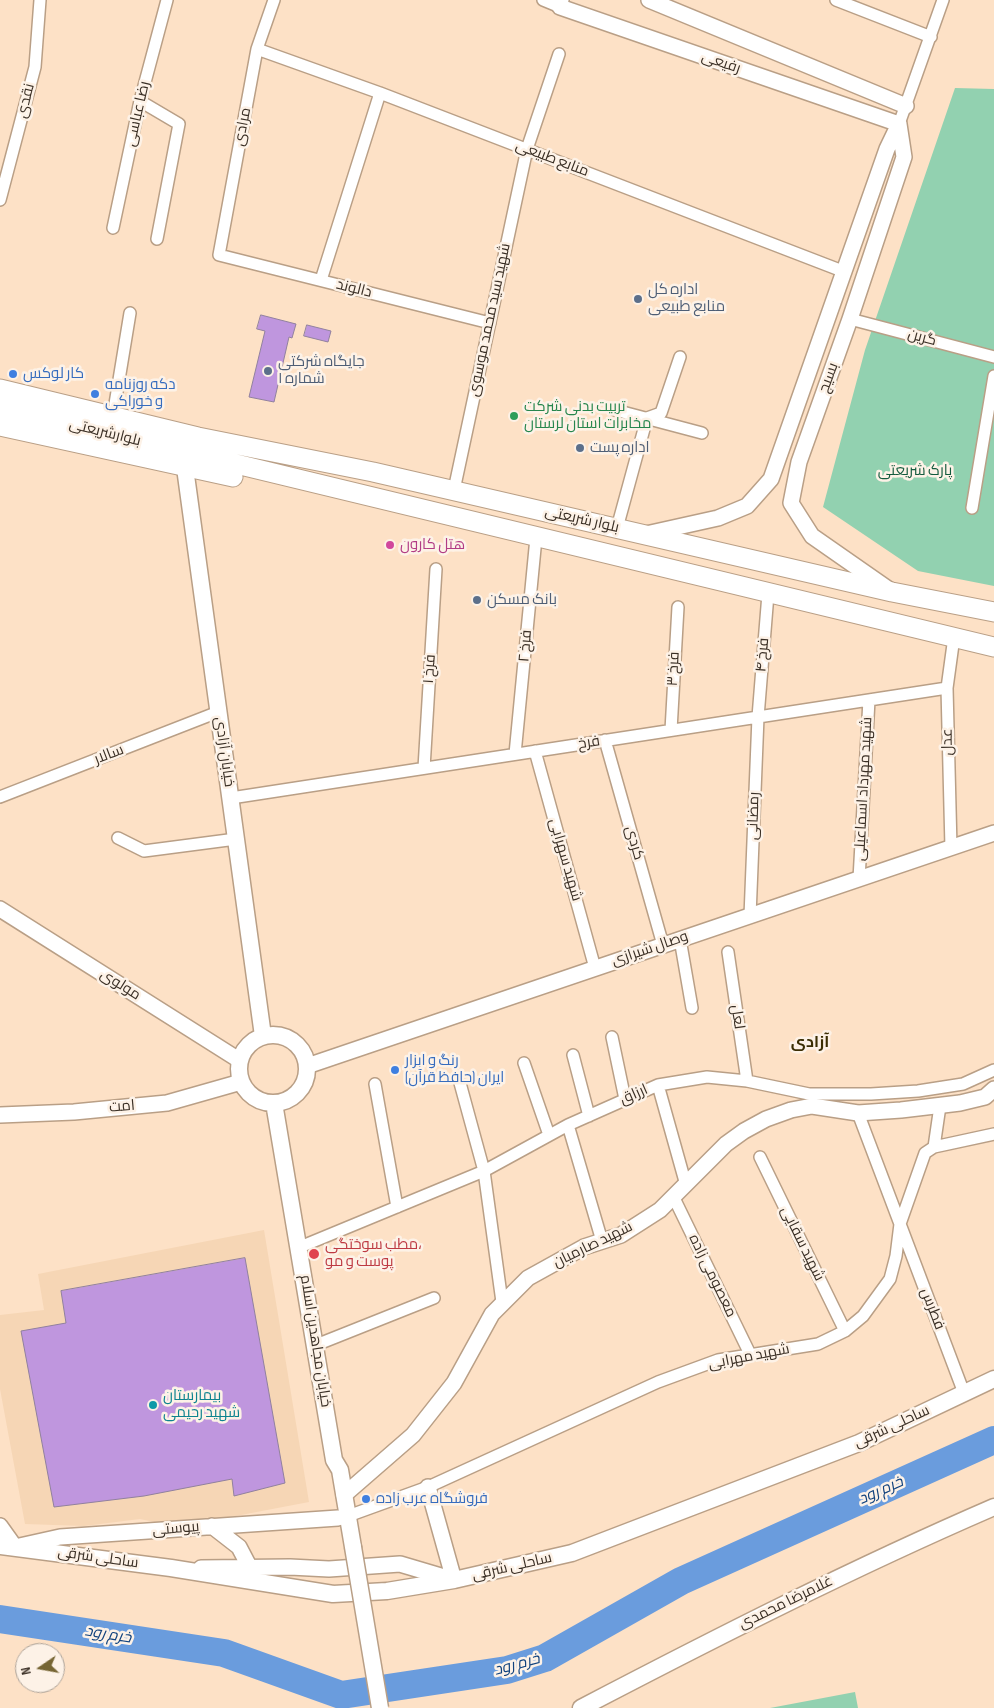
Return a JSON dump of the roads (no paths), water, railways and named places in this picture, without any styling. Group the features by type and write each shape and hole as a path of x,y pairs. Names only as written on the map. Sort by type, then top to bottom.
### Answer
{"main road":[{"path":"0,376 159,416 198,437"},
{"name":"بلوارشریعتی","path":"0,389 169,429"},
{"name":"بلوارشریعتی","path":"0,408 209,459"},
{"path":"0,426 185,468 240,478 294,480"},
{"name":"بلوار شریعتی","path":"169,429 198,437 454,490 892,592 994,612"},
{"name":"بلوار شریعتی","path":"209,459 994,647"},
{"name":"خیابان آزادی","path":"185,468 263,1036"},
{"path":"263,1036 281,1036 297,1044 303,1054 307,1066 302,1087 295,1095 285,1101 274,1103 254,1098 241,1082 238,1071 244,1049 253,1041 263,1036"},
{"name":"خیابان مجاهدین اسلام","path":"274,1103 300,1247 334,1460 340,1470 344,1495 343,1517"},
{"name":"ساحلی شرقی","path":"8,1547 171,1568 333,1594 387,1591 454,1580 572,1553 860,1443 994,1379"},
{"name":"خیابان مجاهدین اسلام","path":"334,1460 329,1472 343,1517 369,1708"},
{"name":"غلامرضا محمدی","path":"581,1708 750,1620 908,1544 994,1507"},
{"name":"خیابان مجاهدین اسلام","path":"348,1548 380,1708"}],"street":[{"name":"نقدی","path":"0,200 2,184 35,67 40,0"},
{"name":"رضا عباسی","path":"114,228 140,101 167,0"},
{"name":"مرادی","path":"219,255 258,50 274,0"},
{"name":"رفیعی","path":"543,0 561,4 899,124"},
{"name":"رفیعی","path":"649,0 906,106"},
{"path":"836,0 931,37"},
{"name":"بسیج","path":"646,534 702,522 746,506 771,479 887,149 906,106 943,0"},
{"name":"منابع طبیعی","path":"258,50 380,92 845,272"},
{"name":"شهید سید محمد موسوی","path":"454,490 527,149 559,54"},
{"path":"321,280 380,92"},
{"path":"140,101 179,124 157,239"},
{"name":"بسیج","path":"892,592 812,536 791,503 799,462 850,319 904,157 899,124"},
{"name":"دالوند","path":"219,255 490,323"},
{"path":"115,404 130,313"},
{"path":"830,314 850,319"},
{"name":"گرین","path":"850,319 994,357"},
{"path":"647,418 661,413 680,357"},
{"path":"972,508 994,376"},
{"path":"615,410 702,434"},
{"path":"617,528 647,418"},
{"name":"فرخ ۲","path":"516,754 536,538"},
{"name":"فرخ ۱","path":"424,768 436,569"},
{"name":"فرخ ۴","path":"758,717 768,594"},
{"name":"فرخ ۳","path":"671,730 678,607"},
{"name":"عدل","path":"951,848 947,688 954,638"},
{"name":"فرخ","path":"231,798 947,688"},
{"name":"شهید مهرداد اسماعیلی","path":"859,879 869,700"},
{"name":"سالار","path":"0,797 218,712"},
{"name":"رمضانی","path":"750,916 758,717"},
{"name":"کردی","path":"605,740 663,945"},
{"name":"شهید سهرابی","path":"535,751 596,968"},
{"name":"وصال شیرازی","path":"307,1066 994,833"},
{"path":"118,838 144,851 236,839"},
{"name":"مولوی","path":"0,913 240,1060"},
{"path":"680,939 692,1008"},
{"name":"لعل","path":"728,952 747,1081"},
{"path":"612,1037 625,1100"},
{"path":"572,1056 589,1116"},
{"path":"524,1063 549,1136"},
{"name":"ارزاق","path":"300,1247 484,1171 568,1125 658,1085 707,1077 747,1081 809,1094 872,1094 918,1091 962,1084 994,1070"},
{"name":"امت","path":"0,1115 74,1112 167,1103 241,1082"},
{"path":"375,1084 397,1206"},
{"path":"460,1084 484,1171 502,1302"},
{"path":"658,1085 686,1185"},
{"name":"شهید صارمیان","path":"344,1495 413,1435 454,1383 492,1314 528,1278 584,1247 621,1234 674,1198 726,1144 766,1119 791,1110 812,1106 858,1113 940,1106 985,1097 994,1089"},
{"path":"940,1106 934,1147 994,1136"},
{"name":"فطرس","path":"858,1113 964,1393"},
{"path":"568,1125 602,1241"},
{"name":"شهید مهرابی","path":"343,1517 428,1486 658,1382 718,1360 818,1344 845,1331 863,1316 890,1279 896,1256 900,1224 921,1160 925,1153 934,1147"},
{"name":"شهید سقایی","path":"760,1157 845,1331"},
{"name":"معصومی زاده","path":"674,1198 750,1354"},
{"path":"316,1345 434,1298"},
{"path":"428,1486 454,1580"},
{"name":"پیوستی","path":"8,1547 60,1536 343,1517"},
{"path":"239,1548 244,1538 261,1522"},
{"path":"0,1526 8,1547"},
{"path":"212,1526 239,1548 250,1568"},
{"path":"171,1568 329,1569 400,1564 454,1580"}],"waterway":[{"name":"خرم رود","path":"0,1619 224,1653 341,1695 507,1670 545,1658 681,1581 994,1440"}],"place":[{"name":"اداره کل منابع طبیعی","path":"638,299"},
{"name":"جایگاه شرکتی شماره ۱","path":"268,371"},
{"name":"کار لوکس","path":"13,374"},
{"name":"دکه روزنامه و خوراکی","path":"95,394"},
{"name":"تربیت بدنی شرکت مخابرات استان لرستان","path":"514,416"},
{"name":"اداره پست","path":"580,448"},
{"name":"هتل کارون","path":"390,545"},
{"name":"بانک مسکن","path":"477,600"},
{"name":"رنگ و ابزار ایران (حافظ قرآن)","path":"395,1070"},
{"name":"مطب سوختگی، پوست و مو","path":"314,1254"},
{"name":"بیمارستان شهید رحیمی","path":"153,1405"},
{"name":"فروشگاه عرب زاده","path":"366,1499"}],"district":[{"name":"آزادی","path":"810,1043"}],"park label":[{"name":"پارک شریعتی","path":"915,471"}]}
